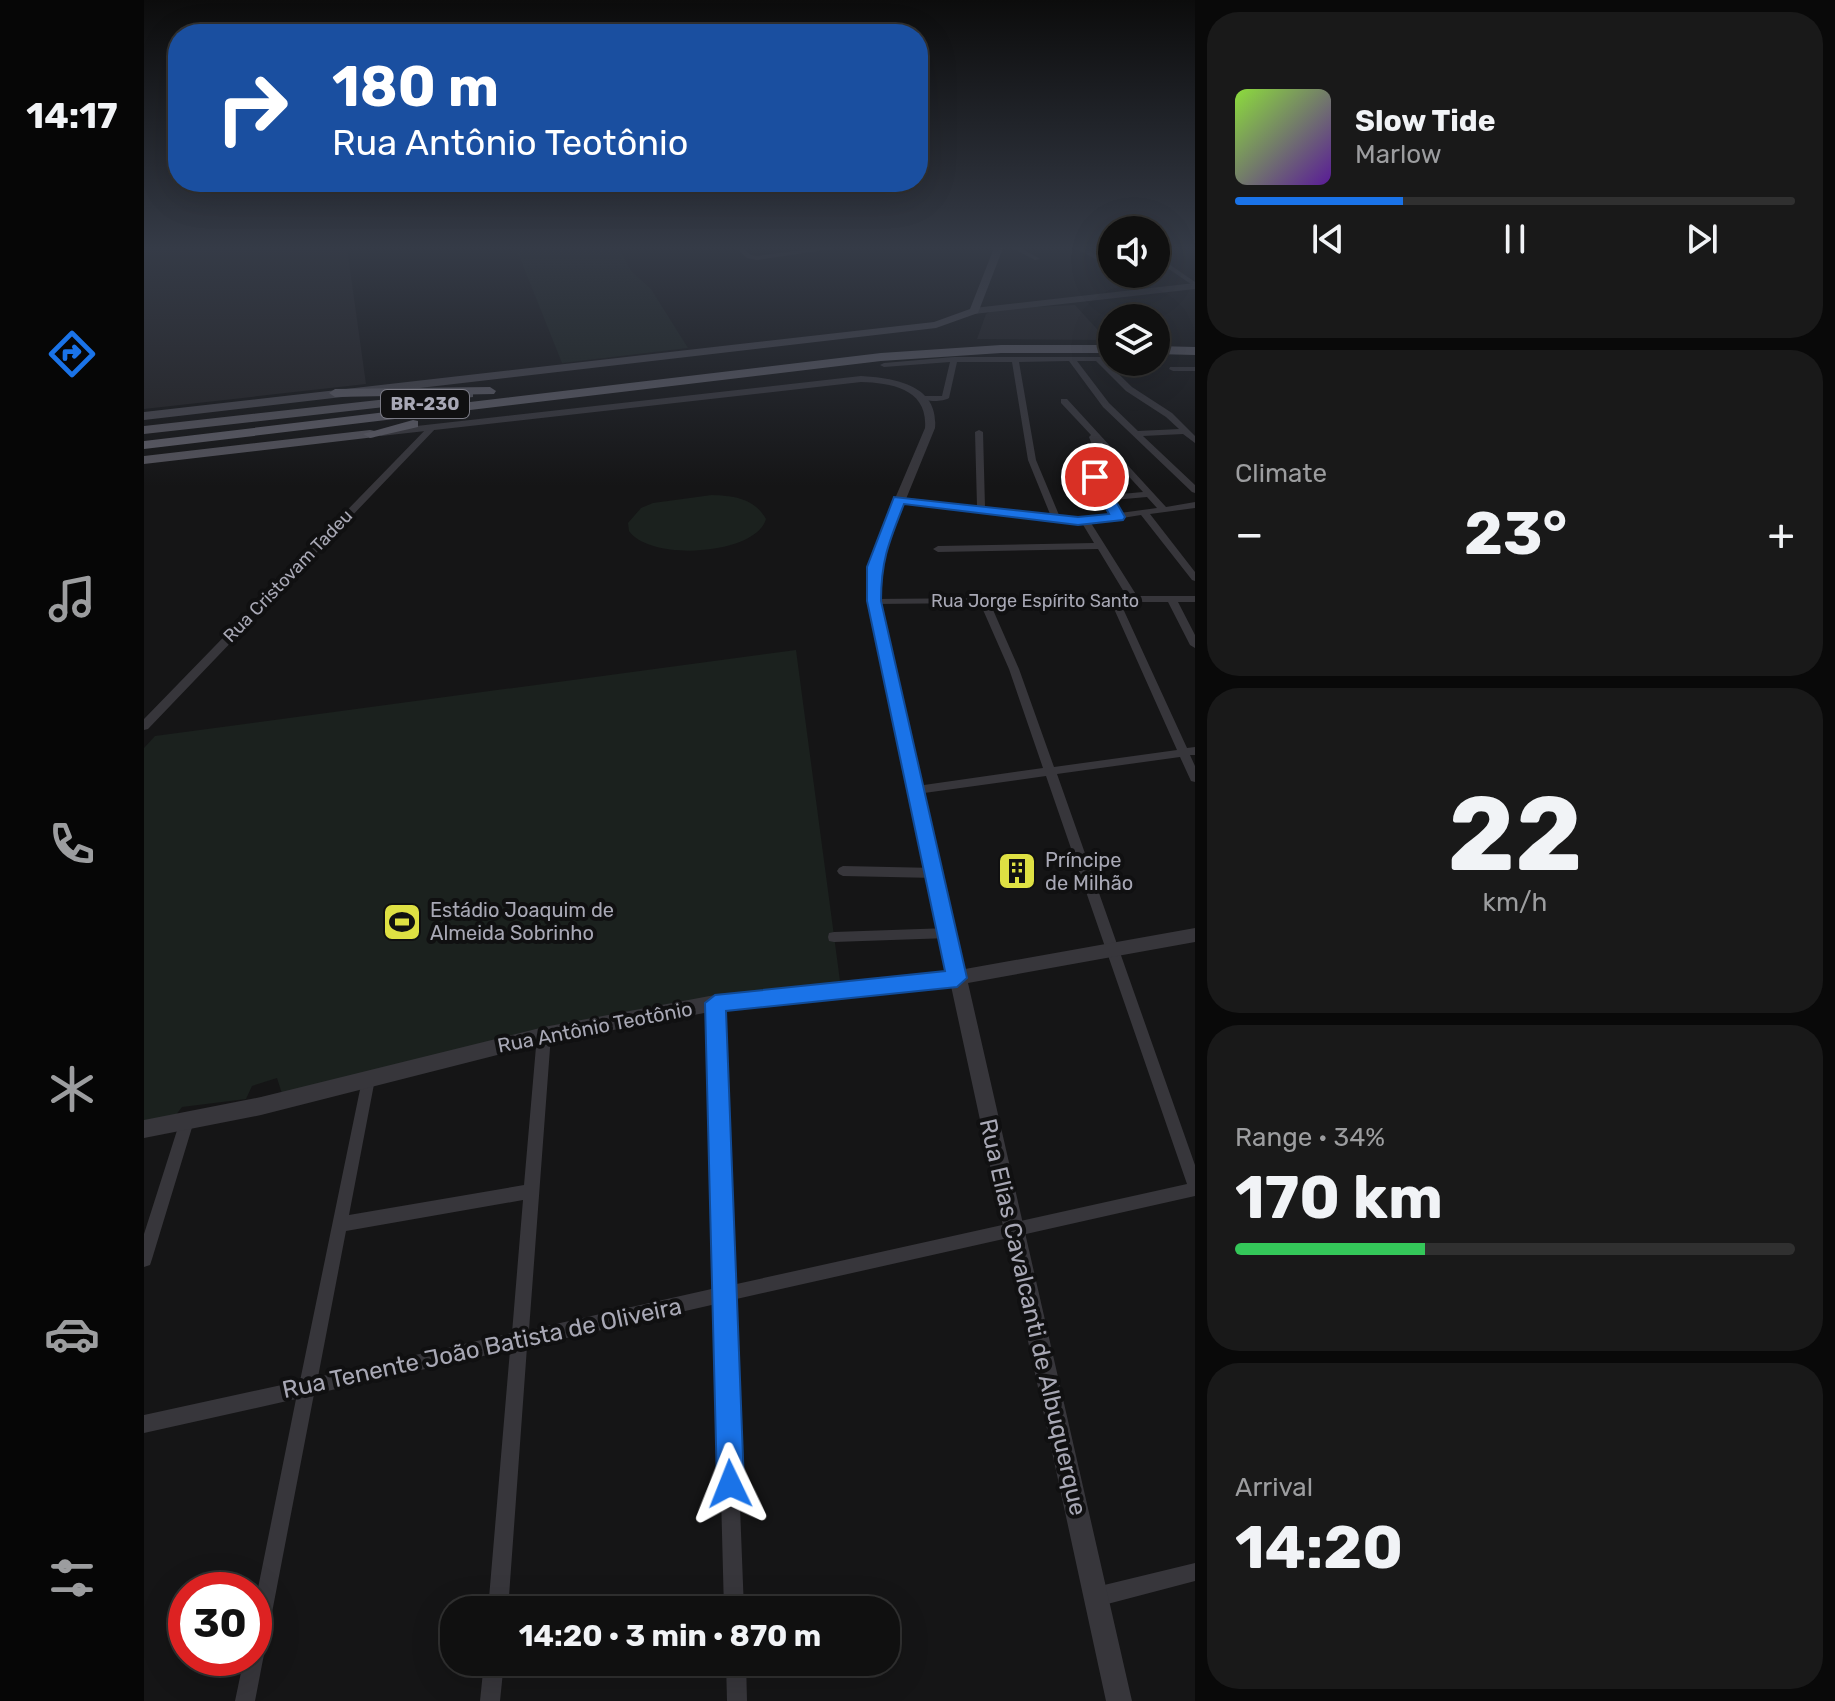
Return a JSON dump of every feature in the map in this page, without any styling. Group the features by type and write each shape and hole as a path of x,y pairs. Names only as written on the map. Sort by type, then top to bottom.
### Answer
{"highway":[{"name":"BR-230","path":"144,433 934,347 1098,347"},
{"name":"BR-230","path":"486,398 943,351 1098,347"},
{"path":"1170,347 1195,348"},
{"path":"335,393 468,400 705,373"},
{"name":"BR-230","path":"144,445 468,400"},
{"path":"370,434 468,400"}],"main road":[{"path":"144,416 920,327"},
{"path":"482,377 486,398"},
{"path":"144,433 468,400"},
{"path":"144,460 370,434"}],"street":[{"path":"370,434 861,379 889,382 924,398 945,398 954,359"},
{"path":"884,365 954,359 1095,359 1195,441"},
{"path":"1015,359 1032,460 1056,519"},
{"path":"1071,359 1095,393 1195,490"},
{"path":"1173,369 1195,369"},
{"path":"486,398 488,420"},
{"name":"Rua Elias Cavalcanti de Albuquerque","path":"924,398 933,412 874,567 874,601 1119,1701"},
{"path":"1064,401 1093,437 1124,463 1164,510"},
{"name":"Rua Cristovam Tadeu","path":"144,726 433,427"},
{"path":"1136,434 1186,431"},
{"path":"979,432 981,511"},
{"path":"1093,437 1096,446 1087,454 1118,517"},
{"path":"1107,498 1150,494"},
{"path":"899,500 1085,521 1195,505"},
{"path":"1144,513 1195,578"},
{"path":"1085,521 1134,600"},
{"path":"938,549 1100,546"},
{"name":"Rua Jorge Espírito Santo","path":"874,601 1195,599"},
{"path":"1172,600 1195,645"},
{"path":"984,601 1014,669 1115,950 1195,1187"},
{"path":"1115,601 1189,751 1195,778"},
{"path":"917,790 1189,751"},
{"path":"843,871 936,873"},
{"path":"834,937 949,933"},
{"name":"Rua Antônio Teotônio","path":"144,1129 368,1079 544,1035 715,1003 957,978 1195,935"},
{"path":"715,1003 734,1596"},
{"path":"499,1596 544,1035"},
{"path":"271,1572 368,1079"},
{"path":"144,1259 187,1121"},
{"name":"Rua Tenente João Batista de Oliveira","path":"144,1424 309,1385 725,1296 1195,1187"},
{"path":"342,1224 532,1191"},
{"path":"1096,1597 1195,1572"},
{"path":"245,1701 250,1676"},
{"path":"490,1701 493,1676"},
{"path":"736,1676 737,1701"}],"shaded area":[{"path":"144,327 358,327 366,384 144,409"},
{"path":"548,327 675,327 688,348 562,363"},
{"path":"981,327 1095,327 1098,340 977,339"},
{"path":"712,495 736,497 749,502 766,519 758,531 743,540 702,550 658,547 641,541 629,531 628,523 641,508 653,503"},
{"path":"796,650 840,981 593,1021 283,1097 277,1078 252,1086 246,1099 182,1107 172,1120 144,1125 144,748 155,736"}],"place":[{"name":"Príncipe de Milhão","path":"1017,871"},
{"name":"Estádio Joaquim de Almeida Sobrinho","path":"402,922"}],"route":[{"path":"730,1484 715,1003 957,978 874,601 874,567 899,500 1078,521 1118,517 1095,477"}]}
